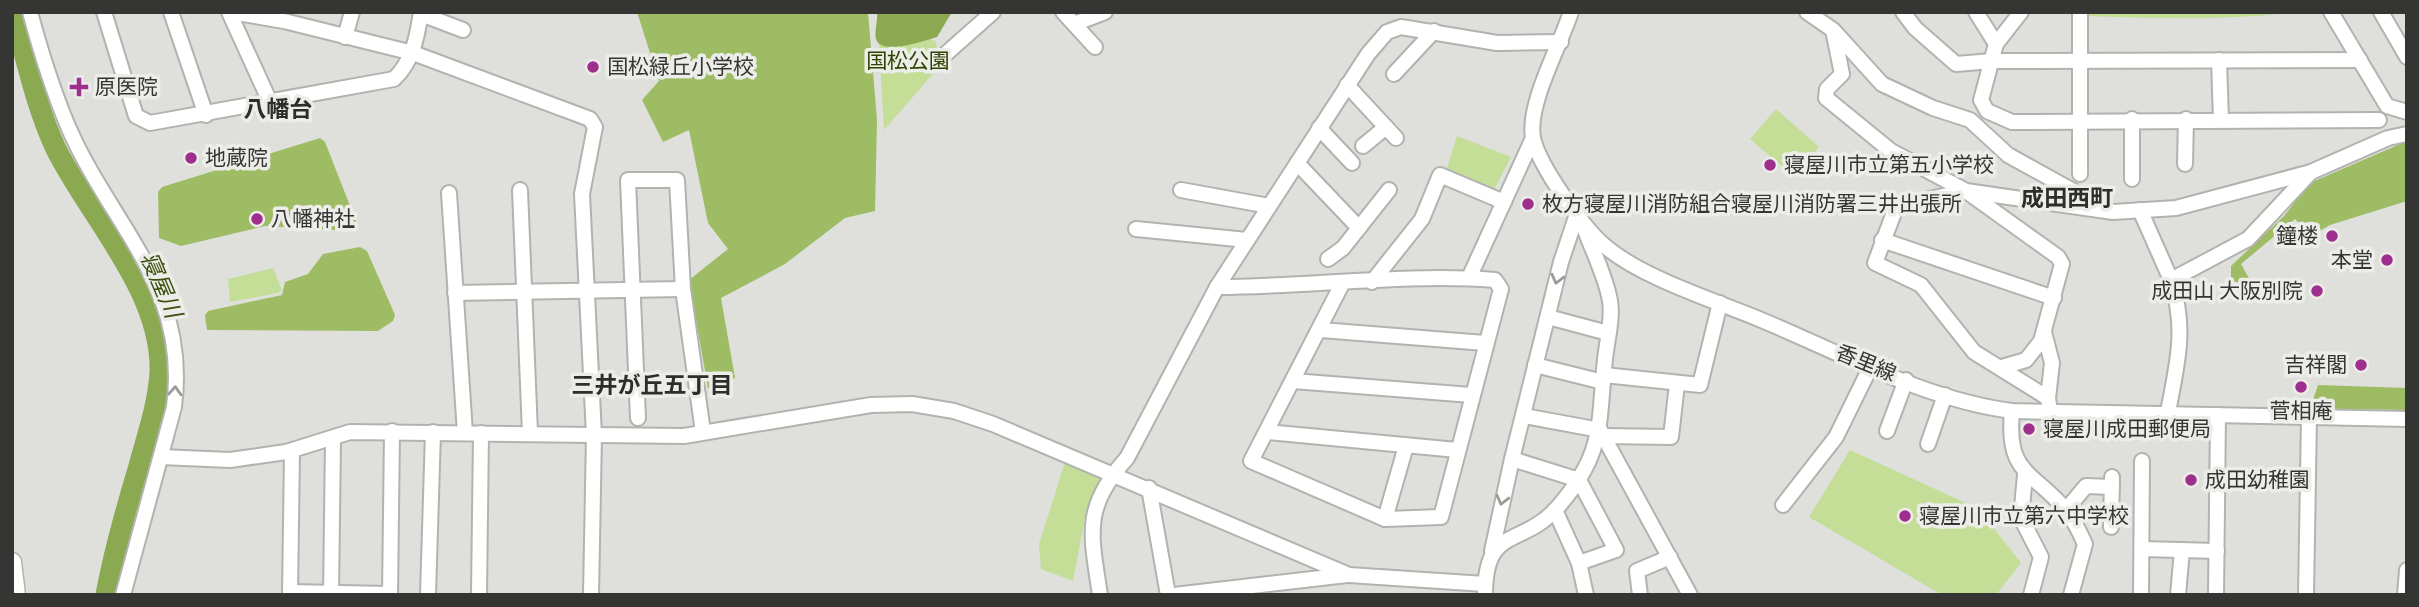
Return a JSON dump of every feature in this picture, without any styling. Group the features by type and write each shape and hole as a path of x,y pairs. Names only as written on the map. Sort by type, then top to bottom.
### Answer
{"main road":[{"path":"12,562 16,595"}],"street":[{"path":"30,12 67,125 160,289 173,337 177,388 123,595"},
{"path":"104,12 136,116 150,123 394,79 405,69 413,53 421,13 463,30"},
{"path":"170,12 206,115"},
{"path":"270,102 230,12 286,17 345,37 413,53 590,119 595,127 582,194 594,435 591,595"},
{"path":"345,37 352,12"},
{"path":"940,59 993,12"},
{"path":"1063,12 1095,47"},
{"path":"1074,24 1105,12"},
{"path":"1405,12 1412,27"},
{"path":"1469,278 1533,138 1541,92 1571,12"},
{"path":"1807,12 1833,30 1882,84 1933,108 1970,120 2008,155 2113,212"},
{"path":"1903,12 1915,28 1956,64 1992,61 2360,60"},
{"path":"1976,12 1996,44"},
{"path":"2021,12 1996,44 1981,100 1987,111 2012,122 2080,119 2379,120"},
{"path":"2080,12 2080,174"},
{"path":"2331,12 2388,106 2407,112"},
{"path":"2381,12 2407,57"},
{"path":"1100,595 1091,536 1094,507 1113,473 1127,458 1217,287 1347,85 1387,32 1412,27 1497,43 1562,41"},
{"path":"1833,30 1842,74 1827,89 1826,98 1891,152 1966,191 2057,257 2062,264 2041,341 2026,360 2002,367"},
{"path":"1394,74 1434,31"},
{"path":"2220,60 2221,120"},
{"path":"1347,85 1391,132 1363,146"},
{"path":"2379,120 2388,106"},
{"path":"2132,120 2133,179"},
{"path":"2185,164 2186,120"},
{"path":"2379,120 2388,138"},
{"path":"1319,128 1352,163"},
{"path":"2049,405 2002,367 1974,352 1921,285 1875,262 1895,211 1902,205 1966,191 2113,212 2176,208 2311,172 2388,138 2407,134"},
{"name":"香里線","path":"1533,138 1540,156 1580,220 1607,249 1633,264 1720,303 1945,395 1985,407 2012,411 2049,405 2217,415 2407,419"},
{"path":"1297,163 1359,228"},
{"path":"2171,281 2248,239 2311,172"},
{"path":"1372,282 1422,219 1440,175 1504,202"},
{"path":"638,418 628,180 677,180 683,289 703,432"},
{"path":"520,190 530,433"},
{"path":"1181,190 1269,206"},
{"path":"1328,259 1343,248 1389,190"},
{"path":"449,193 465,433"},
{"path":"2140,211 2180,307 2182,335 2168,412"},
{"path":"161,457 230,460 292,451 350,432 684,436 871,405 912,404 954,411 980,419 1149,488 1349,575 1420,588 1485,590 1535,365 1580,220"},
{"path":"1492,551 1502,543 1535,527 1555,510 1579,480 1602,433 1603,378 1611,302 1580,220"},
{"path":"1136,229 1248,240"},
{"path":"1882,240 2054,298"},
{"path":"1217,287 1469,278 1495,280 1501,289 1441,517 1385,519 1251,461 1321,330 1342,284"},
{"path":"455,293 683,289"},
{"path":"1535,365 1603,378 1700,385 1720,303"},
{"path":"1548,317 1608,333"},
{"path":"1321,330 1485,343"},
{"path":"2044,332 2052,363 2049,405"},
{"path":"1783,505 1836,438 1871,366"},
{"path":"1887,431 1906,380"},
{"path":"1293,381 1471,396"},
{"path":"1524,416 1602,433 1671,437 1677,384"},
{"path":"1928,444 1945,395"},
{"path":"2012,411 2012,446 2025,475 2066,510 2085,544 2071,595"},
{"path":"2216,595 2217,415"},
{"path":"2306,595 2309,417"},
{"path":"292,451 290,593 390,594 392,431"},
{"path":"428,595 433,432"},
{"path":"1267,432 1457,450"},
{"path":"479,595 481,433"},
{"path":"1602,433 1690,595"},
{"path":"331,594 332,440"},
{"path":"1385,519 1406,446"},
{"path":"1512,459 1579,480 1616,550 1579,563"},
{"path":"2141,595 2142,461"},
{"path":"2025,475 2021,518 2041,557 2031,595"},
{"path":"2066,510 2086,486 2112,482 2111,527"},
{"path":"1149,488 1168,595"},
{"path":"1555,510 1579,563 1586,595"},
{"path":"2142,549 2217,551"},
{"path":"2178,595 2182,550"},
{"path":"1640,595 1637,571 1670,557"},
{"path":"2405,595 2407,570"},
{"path":"1174,595 1349,575"}],"green space":[{"path":"2084,12 2293,12 2188,18 2084,16"},
{"name":"国松公園","path":"878,27 936,41 939,67 884,130"},
{"path":"1776,109 1819,147 1793,176 1750,139"},
{"path":"1457,136 1511,157 1493,192 1450,175 1447,168"},
{"path":"273,268 282,290 230,302 228,279"},
{"path":"1850,450 1979,509 2021,563 1996,595 1942,595 1809,517"},
{"path":"1065,462 1104,475 1085,518 1073,581 1041,569 1039,544"}],"shaded area":[{"path":"637,12 868,12 877,120 875,211 845,218 785,264 721,298 735,378 708,388 689,280 728,249 708,223 689,130 663,142 642,100 659,81"},
{"path":"877,12 952,12 937,37 894,47 879,44 876,39"},
{"path":"320,138 325,142 356,221 353,225 337,230 265,226 181,246 159,238 158,192 162,187"},
{"path":"2407,141 2407,201 2330,225 2311,236 2295,219 2241,264 2250,280 2242,284 2231,280 2231,266 2284,216 2310,183"},
{"path":"360,247 367,251 395,315 393,321 378,331 207,330 205,315 208,311 282,295 285,282 308,274 323,254"},
{"path":"2318,385 2407,388 2407,410 2288,408 2289,399 2313,400"}],"waterway":[{"name":"寝屋川","path":"13,12 37,99 56,149 138,285 158,343 160,373 155,409 106,595"}],"place":[{"name":"国松緑丘小学校","path":"593,67"},
{"name":"原医院","path":"79,87"},
{"name":"地蔵院","path":"191,158"},
{"name":"寝屋川市立第五小学校","path":"1770,165"},
{"name":"枚方寝屋川消防組合寝屋川消防署三井出張所","path":"1528,204"},
{"name":"八幡神社","path":"257,219"},
{"name":"鐘楼","path":"2332,236"},
{"name":"本堂","path":"2387,260"},
{"name":"成田山 大阪別院","path":"2317,291"},
{"name":"吉祥閣","path":"2361,365"},
{"name":"菅相庵","path":"2301,387"},
{"name":"寝屋川成田郵便局","path":"2029,429"},
{"name":"成田幼稚園","path":"2191,480"},
{"name":"寝屋川市立第六中学校","path":"1905,516"}],"district":[{"name":"八幡台","path":"278,109"},
{"name":"成田西町","path":"2067,198"},
{"name":"三井が丘五丁目","path":"652,385"}]}
